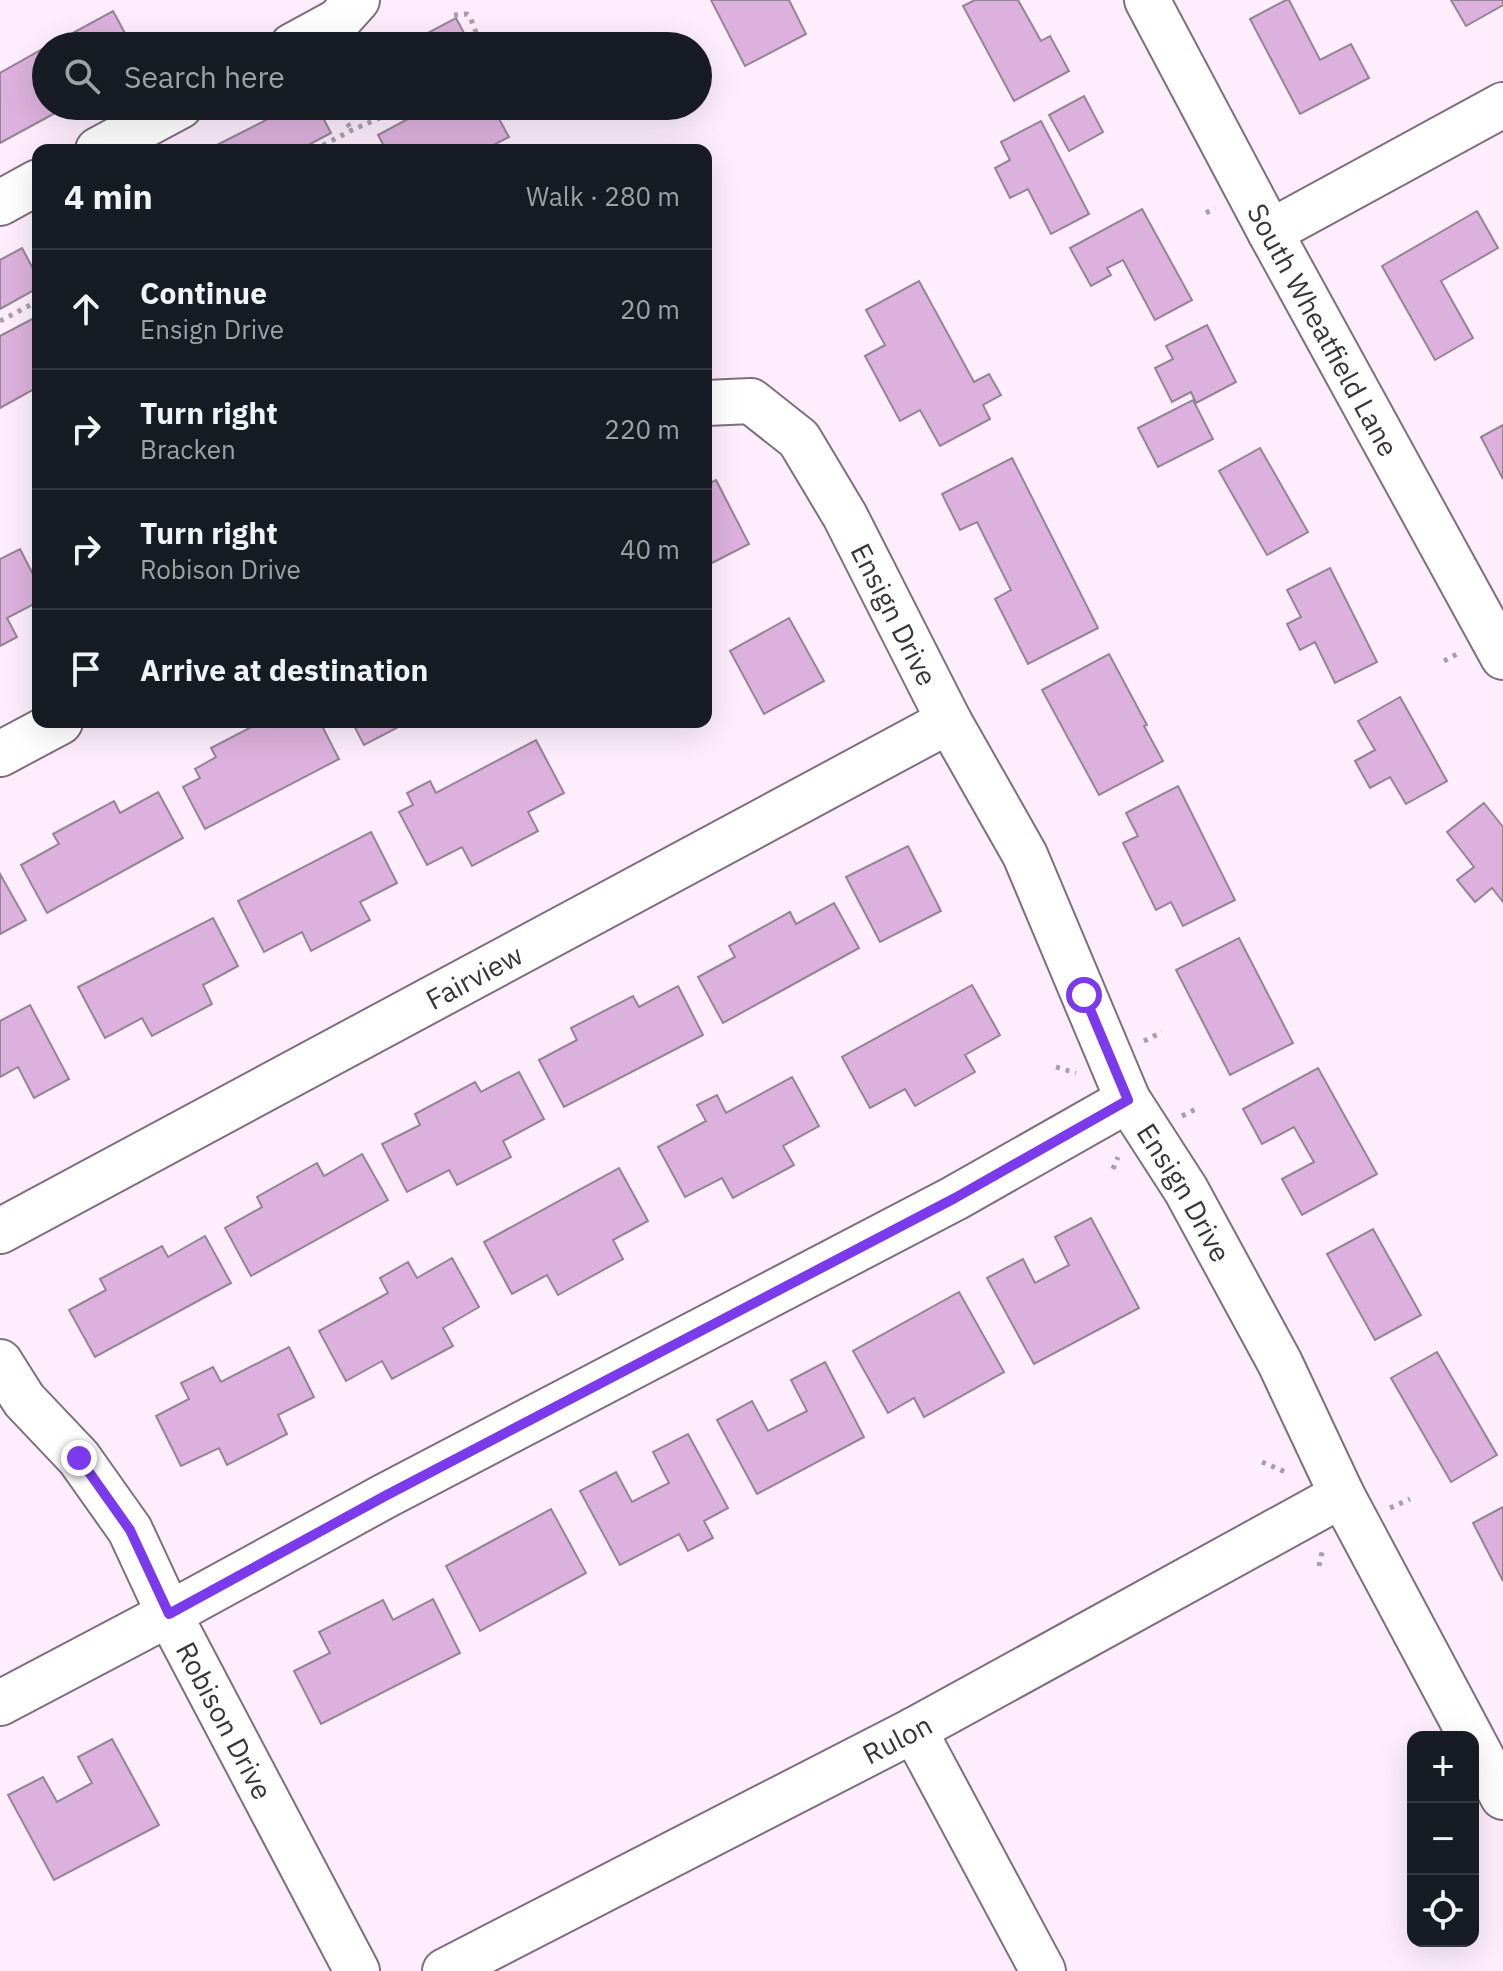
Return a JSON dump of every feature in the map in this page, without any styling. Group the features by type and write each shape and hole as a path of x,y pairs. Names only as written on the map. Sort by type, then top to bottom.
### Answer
{"street":[{"path":"318,32 338,21 357,0"},
{"name":"South Wheatfield Lane","path":"1147,0 1503,657"},
{"path":"1270,232 1503,105"},
{"path":"109,144 154,120"},
{"path":"0,203 32,185"},
{"name":"Ensign Drive","path":"712,403 751,401 799,439 845,516 949,721 1025,855 1128,1100 1186,1190 1266,1336 1342,1495 1468,1731"},
{"name":"Fairview","path":"0,1231 949,721"},
{"path":"0,754 49,728"},
{"path":"0,1703 385,1496 955,1198 1128,1100"},
{"name":"Robison Drive","path":"0,1362 24,1400 79,1458 130,1530 169,1614 357,1971"},
{"name":"Rulon","path":"445,1971 914,1730 1342,1495"},
{"path":"914,1730 1043,1971"},
{"name":"Ensign Drive","path":"1479,1752 1503,1797"}],"path":[{"path":"454,15 467,14 476,32"},
{"path":"345,120 352,130"},
{"path":"325,144 375,120"},
{"path":"0,321 32,304"},
{"path":"1444,661 1460,653"},
{"path":"1136,1045 1162,1032"},
{"path":"1056,1067 1081,1075"},
{"path":"1178,1119 1198,1108"},
{"path":"1262,1462 1288,1473"},
{"path":"1386,1510 1410,1499"}],"building":[{"path":"711,0 789,0 806,34 745,66"},
{"path":"975,0 1018,0 1041,41 1050,36 1069,71 1014,101 963,6"},
{"path":"1289,0 1320,60 1351,44 1369,78 1300,114 1250,19"},
{"path":"1451,0 1503,0 1503,5 1466,26"},
{"path":"113,11 124,32 75,32"},
{"path":"456,18 464,32 430,32"},
{"path":"32,55 32,120 42,120 0,143 0,73"},
{"path":"1084,96 1103,132 1069,151 1049,115"},
{"path":"266,120 324,120 331,133 310,144 219,144"},
{"path":"406,120 500,120 509,137 496,144 383,144 378,135"},
{"path":"1041,121 1089,214 1051,234 1028,189 1010,198 995,168 1010,160 1001,142"},
{"path":"1142,209 1192,300 1155,320 1123,260 1107,268 1111,275 1091,286 1070,248"},
{"path":"1477,211 1498,248 1441,281 1473,338 1435,360 1382,266"},
{"path":"22,248 32,267 32,291 0,309 0,260"},
{"path":"919,281 974,382 989,374 1001,395 983,405 990,419 940,446 920,410 900,421 865,356 885,345 866,310"},
{"path":"32,319 32,390 0,408 0,336"},
{"path":"1207,325 1236,382 1196,403 1191,392 1172,402 1155,368 1173,359 1166,346"},
{"path":"1193,400 1213,439 1158,467 1138,428"},
{"path":"1503,425 1503,479 1481,437"},
{"path":"1260,448 1308,532 1267,555 1219,471"},
{"path":"1012,458 1098,628 1028,664 995,599 1011,590 977,522 960,530 942,494"},
{"path":"716,480 749,544 712,563 712,482"},
{"path":"20,549 32,572 32,605 7,618 17,637 0,646 0,559"},
{"path":"1330,568 1377,662 1335,683 1315,642 1300,650 1287,624 1301,617 1287,590"},
{"path":"789,618 824,681 764,714 730,651"},
{"path":"1109,654 1163,761 1099,795 1042,690"},
{"path":"1400,697 1447,781 1406,804 1390,777 1370,788 1355,761 1375,750 1358,721"},
{"path":"249,728 323,728 339,759 205,829 183,787 200,778 195,769 216,757 211,748"},
{"path":"355,728 397,728 364,745"},
{"path":"536,740 564,793 528,812 538,831 472,866 462,847 427,865 399,812 413,805 407,793 430,781 436,793"},
{"path":"1178,786 1235,900 1183,926 1171,902 1156,910 1123,843 1138,836 1126,813"},
{"path":"158,792 183,838 47,913 21,865 59,844 53,834 114,801 120,813"},
{"path":"1484,803 1503,827 1503,902 1492,888 1475,902 1457,880 1474,867 1447,832"},
{"path":"371,832 397,883 360,902 370,920 311,951 302,932 264,952 238,901"},
{"path":"908,846 941,911 880,942 846,877"},
{"path":"0,874 26,920 0,934"},
{"path":"834,903 859,948 723,1023 698,977 735,957 729,946 790,912 796,924"},
{"path":"213,918 238,966 203,985 212,1004 152,1036 142,1018 105,1038 78,987"},
{"path":"1239,938 1293,1043 1230,1075 1176,970"},
{"path":"972,985 1000,1035 965,1055 975,1072 915,1106 905,1089 870,1108 842,1057"},
{"path":"678,986 703,1035 564,1107 539,1060 577,1040 571,1028 633,996 639,1007"},
{"path":"30,1005 69,1079 34,1098 18,1067 0,1077 0,1021"},
{"path":"1318,1068 1377,1174 1302,1215 1282,1179 1314,1162 1294,1127 1262,1144 1243,1109"},
{"path":"519,1072 544,1119 503,1141 511,1157 457,1185 449,1170 407,1192 382,1144 420,1125 415,1114 475,1082 481,1092"},
{"path":"792,1077 819,1126 783,1146 794,1165 733,1198 722,1178 685,1197 658,1147 706,1121 697,1105 717,1095 726,1113"},
{"path":"362,1154 388,1200 251,1276 225,1228 262,1207 257,1197 317,1163 324,1176"},
{"path":"619,1168 648,1221 613,1240 623,1259 558,1295 547,1275 512,1294 484,1242"},
{"path":"1091,1218 1139,1308 1034,1364 987,1278 1023,1259 1035,1283 1069,1265 1055,1237"},
{"path":"1373,1229 1421,1315 1375,1340 1327,1254"},
{"path":"205,1236 231,1283 95,1357 69,1310 106,1290 100,1279 162,1246 168,1257"},
{"path":"452,1258 479,1307 443,1328 453,1346 392,1379 382,1361 346,1381 319,1331 388,1293 380,1278 408,1262 417,1278"},
{"path":"959,1292 1004,1372 924,1417 914,1398 888,1413 853,1351"},
{"path":"289,1347 314,1397 278,1415 287,1434 227,1465 219,1448 181,1466 156,1416 189,1399 181,1383 213,1367 221,1382"},
{"path":"1437,1352 1497,1455 1451,1482 1391,1378"},
{"path":"825,1362 864,1437 757,1494 717,1420 752,1401 768,1431 807,1411 791,1380"},
{"path":"688,1434 728,1508 704,1521 713,1538 688,1551 679,1534 620,1565 580,1491 616,1472 632,1502 669,1483 653,1452"},
{"path":"1503,1507 1503,1581 1473,1523"},
{"path":"551,1509 586,1573 480,1631 446,1566"},
{"path":"433,1599 460,1653 321,1724 294,1671 330,1653 319,1632 383,1600 393,1620"},
{"path":"112,1739 159,1825 54,1880 8,1795 43,1777 57,1802 92,1783 78,1757"}],"route":[{"path":"79,1458 130,1530 169,1614 385,1496 955,1198 1128,1100 1084,995"}]}
